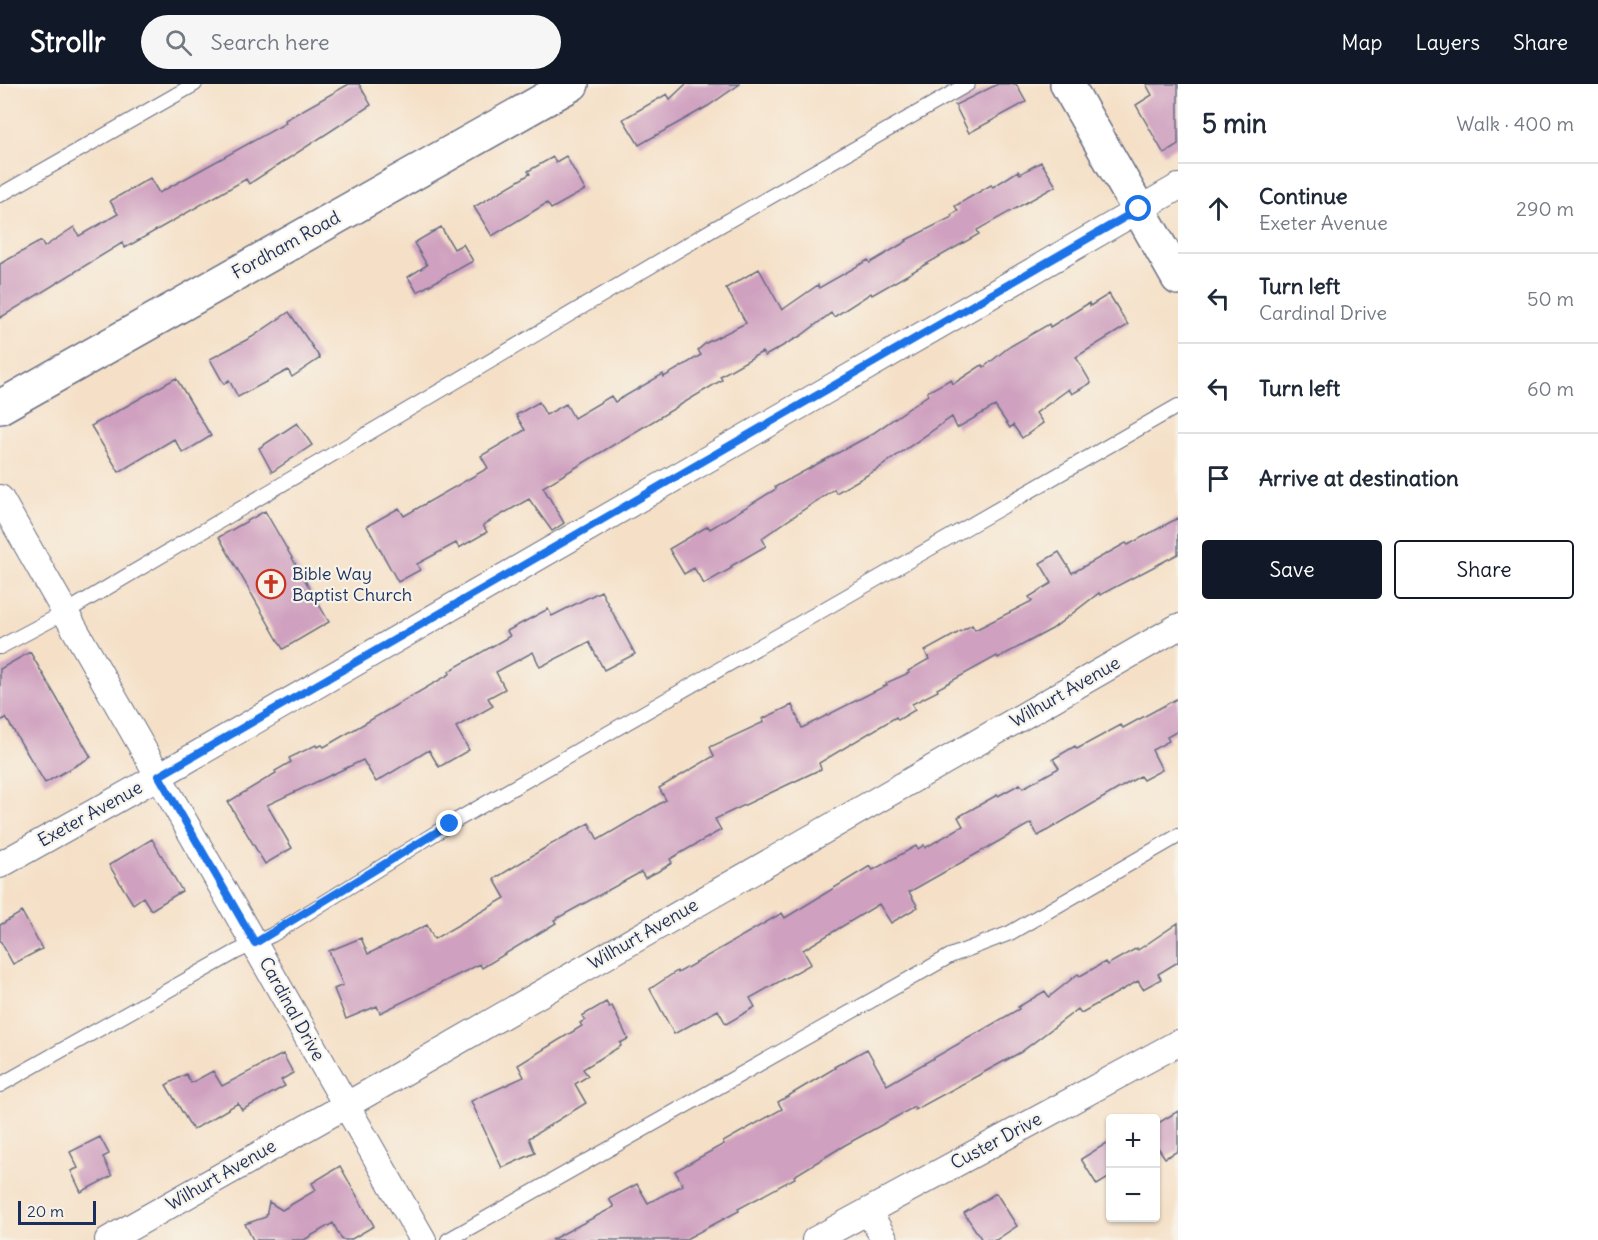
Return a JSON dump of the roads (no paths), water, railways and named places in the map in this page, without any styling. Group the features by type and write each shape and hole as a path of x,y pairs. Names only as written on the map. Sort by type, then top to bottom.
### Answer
{"street":[{"name":"Fordham Road","path":"0,407 572,84"},
{"path":"1067,84 1178,278"},
{"name":"Exeter Avenue","path":"0,866 1178,187"},
{"name":"Cardinal Drive","path":"0,498 423,1240"},
{"name":"Wilhurt Avenue","path":"108,1240 1178,627"},
{"name":"Custer Drive","path":"815,1240 1178,1043"},
{"path":"868,1211 885,1240"}],"lane":[{"path":"0,195 195,84"},
{"path":"0,647 66,612 701,236 968,84"},
{"path":"0,1085 255,943 450,824 1178,406"},
{"path":"448,1240 950,956 1010,933 1178,836"}],"place":[{"name":"Bible Way Baptist Church","path":"271,584"}]}
